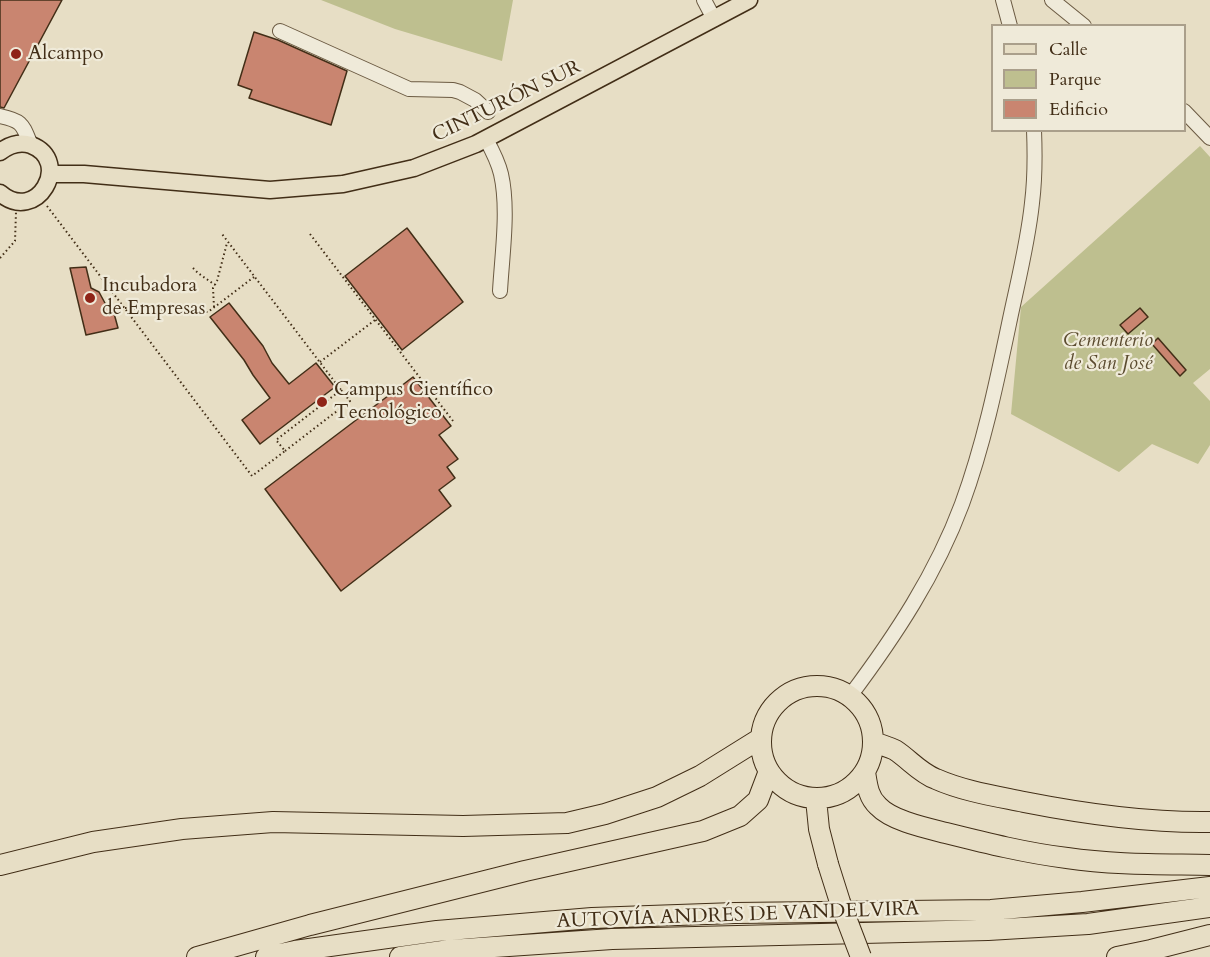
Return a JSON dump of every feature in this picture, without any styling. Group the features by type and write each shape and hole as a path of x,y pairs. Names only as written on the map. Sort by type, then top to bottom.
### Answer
{"highway":[{"path":"807,686 837,689 850,696 868,716 873,728 874,742 872,758 856,783 844,792 816,799 802,797 777,783 764,761 761,738 764,724 780,699 807,686"},
{"path":"0,865 93,842 182,829 273,822 463,826 567,823 605,814 657,797 700,776 761,738"},
{"path":"874,742 894,749 933,779 956,787 1064,810 1131,818 1210,822"},
{"path":"197,957 310,925 525,871 703,831 740,816 758,800 769,771"},
{"path":"865,772 869,794 877,806 915,825 992,844 1068,858 1141,864 1210,865"},
{"path":"816,799 819,828 828,864 861,957"},
{"name":"AUTOVÍA ANDRÉS DE VANDELVIRA","path":"266,957 437,931 592,918 735,913 991,910 1210,887"},
{"name":"AUTOVÍA ANDRÉS DE VANDELVIRA","path":"400,957 450,950 612,939 988,930 1088,924 1210,907"},
{"path":"1117,957 1210,935"}],"main road":[{"name":"CINTURÓN SUR","path":"50,174 84,174 270,190 342,184 414,168 486,139 749,0"},
{"path":"0,152 13,145 22,143 31,145 45,156 49,165 50,174 42,193 29,200 7,197"}],"street":[{"path":"704,0 714,19"},
{"path":"1003,0 1009,24"},
{"path":"1052,0 1082,24"},
{"path":"280,31 409,89 460,92 475,100 488,112"},
{"path":"1186,112 1210,138"},
{"path":"0,116 14,118 22,125 31,145"},
{"path":"850,696 882,653 911,608 939,557 962,504 981,443 1022,264 1032,202 1034,132"},
{"path":"486,139 500,172 503,191 500,291"}],"path":[{"path":"0,258 15,241 16,214 7,197"},
{"path":"42,201 252,476 350,401 222,234"},
{"path":"310,234 453,421"},
{"path":"214,307 213,288 227,242"},
{"path":"193,268 215,285"},
{"path":"124,308 208,312 254,277"},
{"path":"320,362 375,320"},
{"path":"285,451 276,440 341,390"}],"green space":[{"path":"321,0 513,0 502,61 395,29"},
{"name":"Cementerio de San José","path":"1200,146 1210,157 1210,369 1193,383 1210,401 1210,445 1198,464 1152,444 1119,472 1011,414 1021,307"}],"building":[{"name":"Alcampo","path":"0,0 62,0 4,108 0,107"},
{"path":"254,32 278,40 347,71 331,125 249,98 252,90 238,85"},
{"path":"407,228 463,302 402,350 345,276"},
{"name":"Incubadora de Empresas","path":"86,267 91,288 99,292 106,305 112,306 118,328 86,335 70,268"},
{"path":"229,303 289,384 316,363 335,387 260,444 242,420 270,398 210,317"},
{"path":"1140,308 1148,317 1128,334 1120,325"},
{"path":"1158,338 1186,370 1180,376 1152,344"},
{"path":"413,377 451,426 439,435 458,459 447,467 455,478 439,490 451,506 341,591 265,489"}],"place":[{"name":"Alcampo","path":"16,54"},
{"name":"Incubadora de Empresas","path":"90,298"},
{"name":"Campus Científico Tecnológico","path":"322,402"}]}
